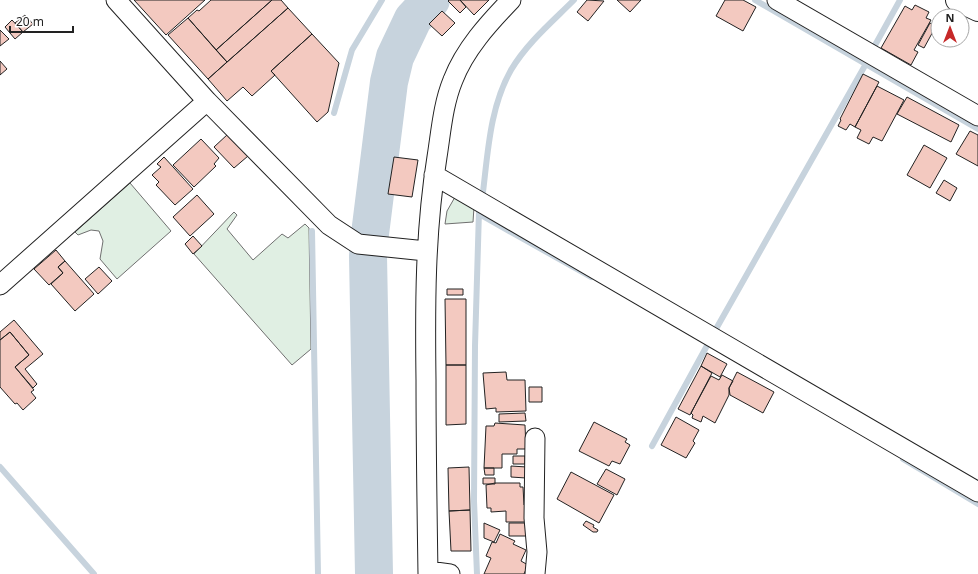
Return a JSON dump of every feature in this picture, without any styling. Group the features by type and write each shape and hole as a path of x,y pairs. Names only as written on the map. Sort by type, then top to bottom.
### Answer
{"street":[{"path":"116,0 207,101 329,225 358,244 426,251"},
{"path":"450,574 428,573 425,304 426,251 434,175 446,105 452,81 472,45 492,20 511,0"},
{"path":"777,0 978,116"},
{"path":"957,0 978,10"},
{"path":"0,285 207,101"},
{"path":"434,175 978,492"},
{"path":"535,438 534,518 537,552 535,574"}],"green space":[{"path":"130,183 171,231 117,279 100,259 103,241 99,231 91,230 78,235 75,232"},
{"path":"455,197 474,207 473,222 445,224 447,211"},
{"path":"234,212 237,215 227,229 253,260 282,234 288,238 305,224 309,228 311,349 292,365 194,254"}],"building":[{"path":"134,0 205,0 166,35"},
{"path":"211,0 272,0 216,50 188,18 197,10 199,11"},
{"path":"272,0 281,0 288,8 227,62 216,50"},
{"path":"460,0 466,7 460,13 448,1"},
{"path":"460,0 489,0 474,15"},
{"path":"587,0 604,1 588,21 577,12"},
{"path":"617,0 641,0 630,12"},
{"path":"725,0 743,0 756,7 743,31 716,16"},
{"path":"915,5 929,12 926,18 930,20 930,22 914,50 918,52 911,65 881,48 905,6 912,10"},
{"path":"288,8 312,34 271,71 275,75 252,96 243,87 227,101 208,79"},
{"path":"442,11 455,23 442,36 429,24"},
{"path":"25,15 33,24 23,32 15,23"},
{"path":"188,18 227,62 208,79 168,35"},
{"path":"12,20 23,32 15,39 5,27"},
{"path":"930,23 930,37 924,48 918,45"},
{"path":"0,30 9,39 0,46"},
{"path":"312,34 339,63 328,112 317,122 271,71"},
{"path":"0,61 7,69 0,75"},
{"path":"863,74 879,82 855,127 850,124 846,130 838,126 841,120 840,119"},
{"path":"877,86 904,100 882,141 873,137 869,144 857,138 861,130 855,127"},
{"path":"907,97 959,125 951,142 897,114"},
{"path":"970,131 978,135 978,166 956,154"},
{"path":"228,134 248,156 234,168 214,147"},
{"path":"201,139 219,158 214,164 216,166 194,187 173,165"},
{"path":"924,145 947,158 930,188 907,175"},
{"path":"164,157 193,189 175,205 156,185 159,182 152,175 161,167 157,164"},
{"path":"394,157 418,160 412,197 388,194"},
{"path":"944,180 957,188 950,201 936,193"},
{"path":"197,195 214,214 190,236 173,217"},
{"path":"193,236 202,246 193,254 185,244"},
{"path":"56,250 65,261 58,267 63,273 49,285 34,269"},
{"path":"65,261 94,294 75,311 51,284 63,273 58,267"},
{"path":"99,267 112,281 98,294 85,279"},
{"path":"447,289 463,289 463,295 447,295"},
{"path":"445,299 466,299 466,365 446,365"},
{"path":"14,320 43,354 25,369 37,384 33,388 15,367 29,355 10,332 0,340 0,332"},
{"path":"10,332 29,355 15,367 34,390 31,392 36,398 23,410 17,403 15,404 0,387 0,340"},
{"path":"707,353 727,364 720,377 701,366"},
{"path":"446,365 466,365 466,424 446,425"},
{"path":"701,366 712,373 690,415 678,409"},
{"path":"506,372 507,380 525,380 526,411 496,412 496,408 486,409 483,373"},
{"path":"737,372 774,392 763,413 730,395 729,388"},
{"path":"722,375 733,381 729,388 729,395 715,423 703,416 701,422 692,418 693,415 691,413 711,376 719,380"},
{"path":"529,387 542,387 542,402 529,402"},
{"path":"525,413 526,421 499,422 499,414"},
{"path":"676,417 699,430 693,441 695,443 686,458 661,445"},
{"path":"594,422 627,439 625,442 630,445 620,464 612,461 609,466 579,451"},
{"path":"495,423 525,425 526,449 517,449 517,454 502,454 502,468 484,468 486,426 494,426"},
{"path":"513,456 525,456 525,464 513,464"},
{"path":"511,466 527,467 526,478 511,477"},
{"path":"469,467 470,510 449,511 448,468"},
{"path":"484,468 494,468 494,475 485,475"},
{"path":"606,469 625,479 617,495 597,484"},
{"path":"571,472 614,495 599,523 557,499"},
{"path":"483,478 495,478 495,484 483,484"},
{"path":"495,483 520,483 520,487 523,487 524,505 528,506 528,522 506,522 506,511 491,512 491,508 487,508 486,485"},
{"path":"470,510 471,551 451,551 449,511"},
{"path":"586,521 594,525 593,527 598,530 597,532 593,532 583,525"},
{"path":"484,523 500,530 494,542 484,538"},
{"path":"509,523 527,523 527,536 509,536"},
{"path":"500,534 515,541 513,544 526,550 521,561 528,565 524,574 484,574 491,558 486,556 492,542 496,543"}],"waterway":[{"path":"334,113 352,50 382,0"},
{"path":"374,574 368,256 370,234 389,82 395,57 413,19 431,0"},
{"path":"483,192 494,114 504,84 517,60 524,51 574,0"},
{"path":"755,0 978,129"},
{"path":"874,47 900,0"},
{"path":"716,329 867,62"},
{"path":"477,574 474,501 475,346 479,211"},
{"path":"479,214 591,277"},
{"path":"312,231 318,574"},
{"path":"362,233 370,234"},
{"path":"652,446 709,342"},
{"path":"903,459 978,504"},
{"path":"0,467 94,574"}]}
